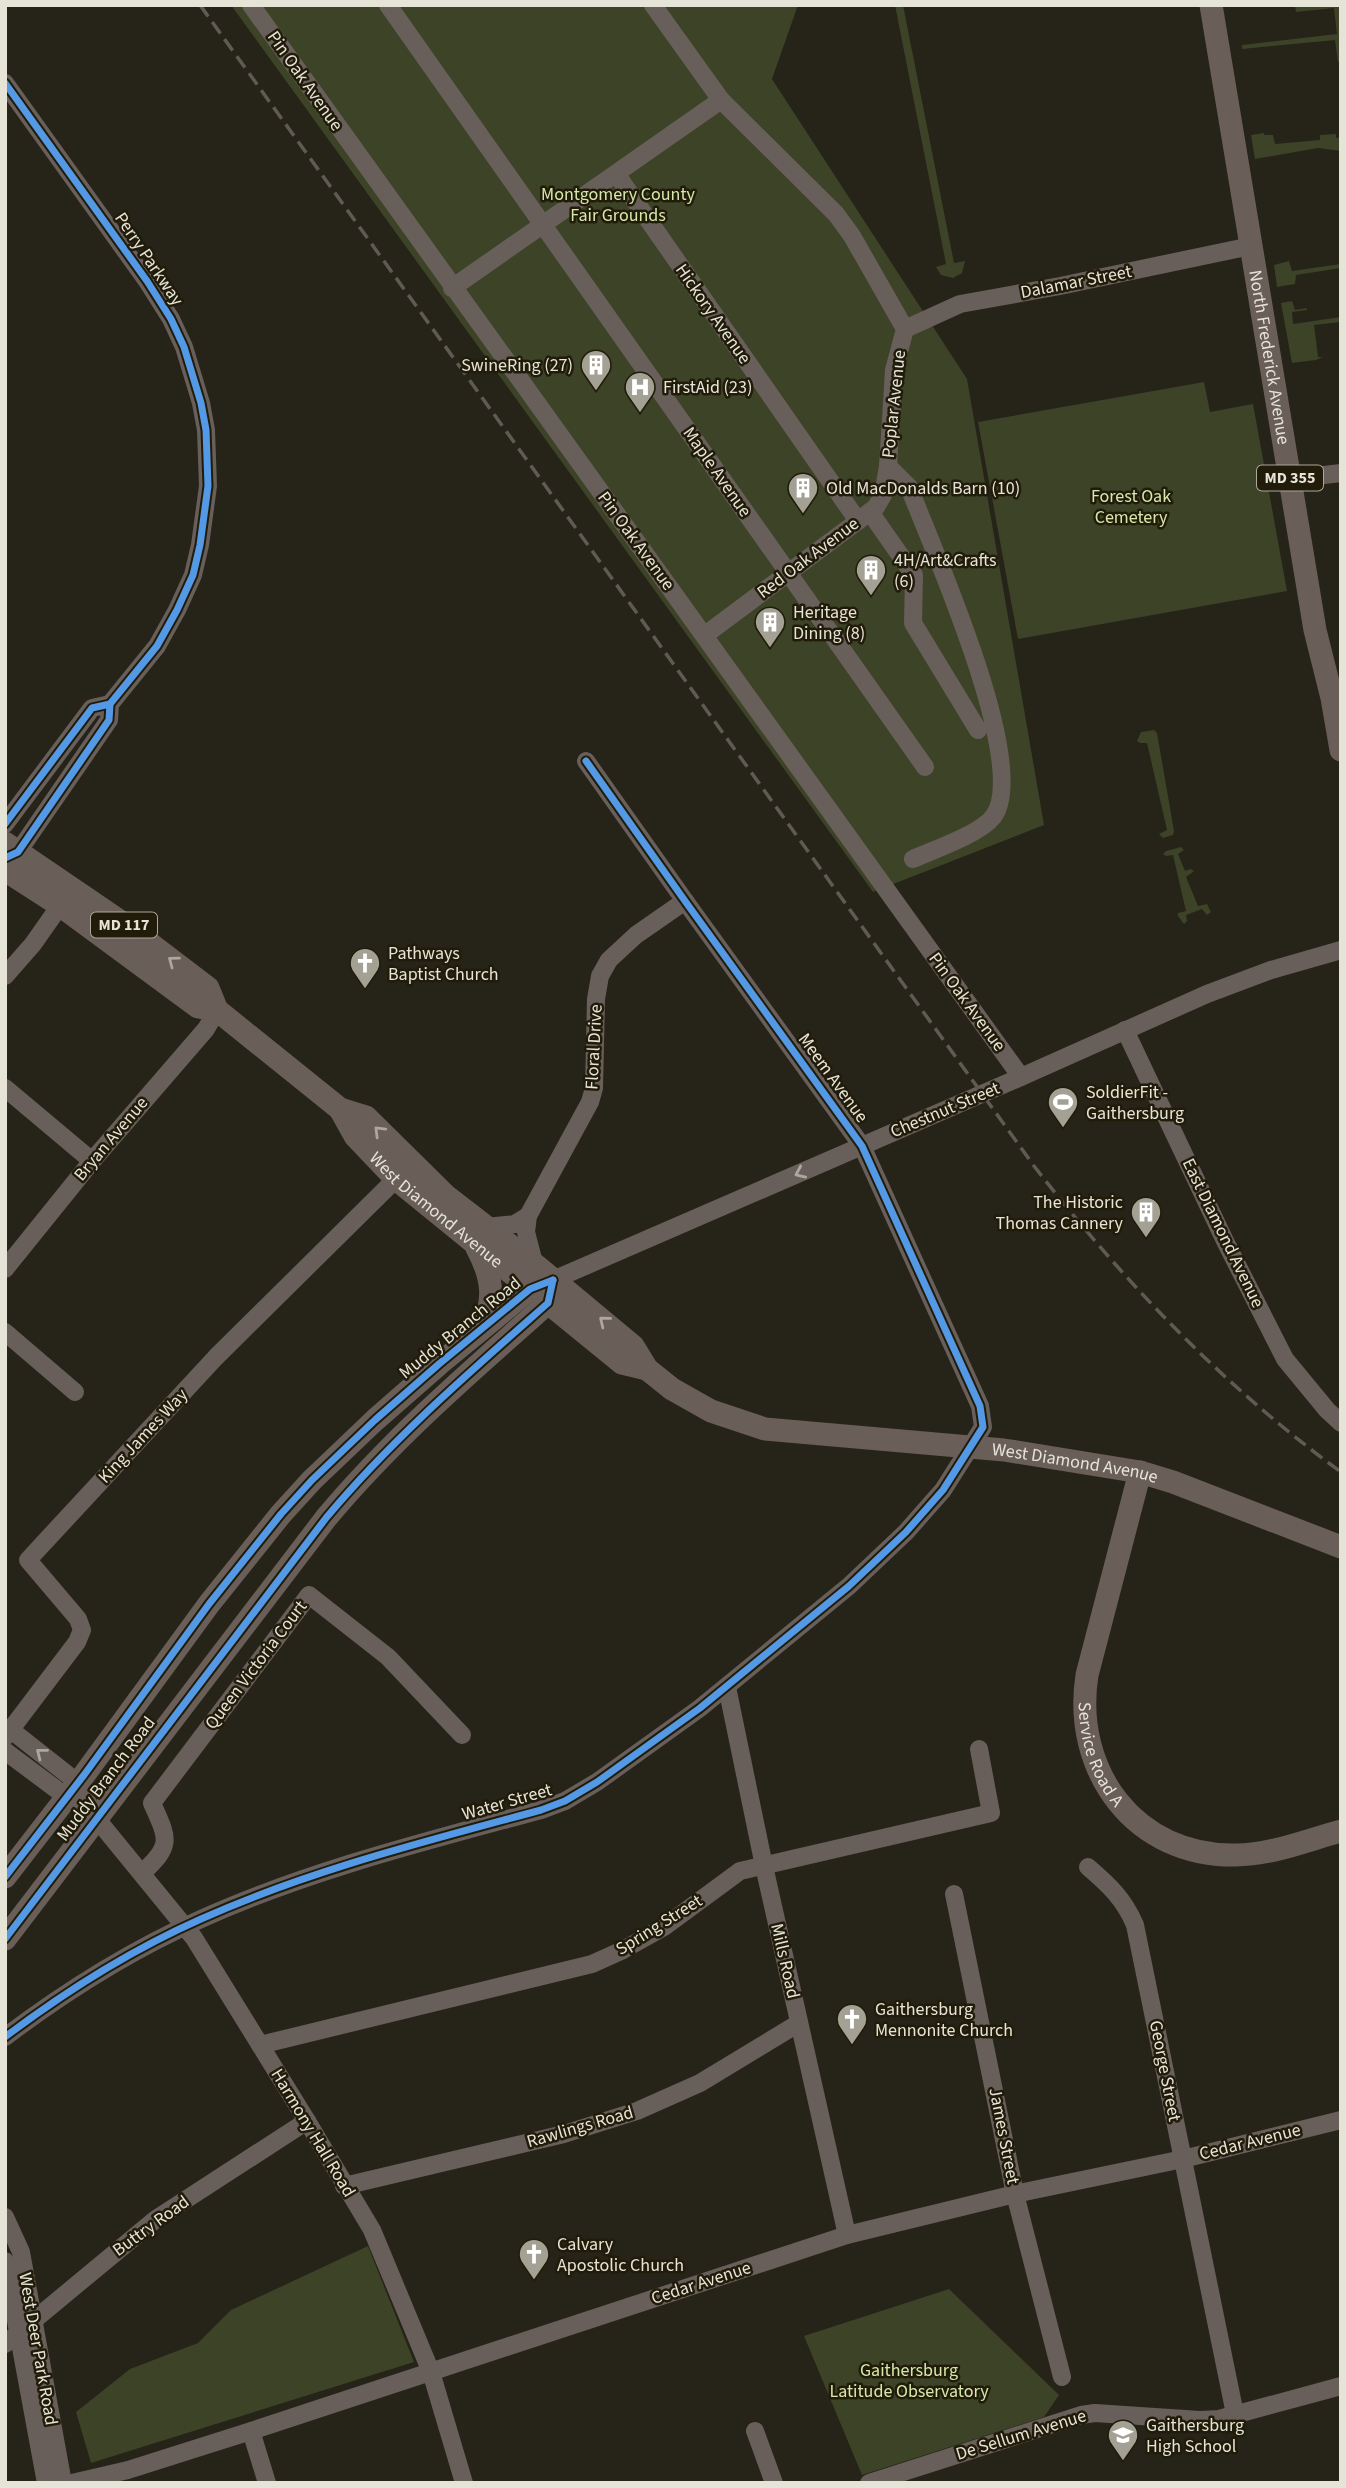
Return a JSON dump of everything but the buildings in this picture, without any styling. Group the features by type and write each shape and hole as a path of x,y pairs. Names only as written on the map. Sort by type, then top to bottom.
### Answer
{"main road":[{"name":"North Frederick Avenue","path":"1211,5 1315,630 1336,697 1341,750"},
{"name":"West Diamond Avenue","path":"8,856 66,897 208,988 218,1010 340,1109 355,1136 404,1171 544,1291 633,1346 647,1369 672,1389 699,1405 727,1418 765,1429 972,1446 1084,1461 1140,1472 1174,1482 1341,1547"},
{"name":"West Diamond Avenue","path":"481,1236 534,1263 544,1291"},
{"path":"478,1334 486,1320 493,1289 481,1236"},
{"name":"Muddy Branch Road","path":"5,1877 209,1604 281,1514 312,1480 439,1364 478,1334 544,1291"},
{"name":"Muddy Branch Road","path":"5,1939 291,1563 360,1478 544,1291"},
{"name":"Service Road A","path":"1140,1472 1083,1698 1085,1725 1093,1763 1103,1782 1121,1807 1144,1827 1172,1843 1199,1852 1236,1855 1254,1853 1341,1831"}],"street":[{"name":"Pin Oak Avenue","path":"251,5 1021,1077"},
{"name":"Maple Avenue","path":"388,5 925,767"},
{"name":"Poplar Avenue","path":"653,5 720,100 836,214 852,236 905,329 894,370 888,466 909,487 983,679 1002,766 1003,790 993,818 954,841 913,859"},
{"name":"Perry Parkway","path":"5,83 147,281 171,319 184,347 204,417 208,486 193,575 177,610 157,646 110,704 109,720 8,856"},
{"path":"452,288 617,175 720,100"},
{"name":"Hickory Avenue","path":"617,175 864,517 914,575 913,623 978,730"},
{"name":"Dalamar Street","path":"905,329 960,304 1251,246"},
{"name":"Red Oak Avenue","path":"705,635 864,517 880,502 888,466"},
{"path":"1290,479 1341,473"},
{"name":"Perry Parkway","path":"5,824 92,708 110,704"},
{"name":"Meem Avenue","path":"586,761 862,1146 980,1406 984,1427 972,1446"},
{"path":"5,976 33,944 66,897"},
{"name":"Floral Drive","path":"528,1216 590,1102 594,1088 596,999 600,976 609,960 636,935 685,901"},
{"name":"Chestnut Street","path":"544,1291 862,1146 1231,984 1341,950"},
{"name":"Bryan Avenue","path":"5,1269 92,1160 206,1029 218,1010"},
{"name":"East Diamond Avenue","path":"1125,1030 1225,1241 1285,1359 1341,1423"},
{"path":"5,1088 92,1160"},
{"name":"King James Way","path":"96,1818 71,1789 8,1733 77,1642 82,1630 78,1619 28,1560 216,1357 404,1171"},
{"path":"481,1236 515,1224 528,1216"},
{"path":"528,1216 526,1231 534,1263"},
{"path":"5,1332 75,1392"},
{"name":"Water Street","path":"5,2038 93,1975 185,1926 285,1886 392,1851 541,1810 565,1801 597,1782 727,1686 881,1559 943,1489 972,1446"},
{"name":"Queen Victoria Court","path":"142,1873 159,1857 165,1847 164,1833 152,1803 309,1595 388,1657 462,1735"},
{"name":"Mills Road","path":"727,1686 764,1867 847,2235"},
{"name":"Spring Street","path":"260,2045 592,1964 664,1927 740,1871 991,1813 979,1749"},
{"name":"King James Way","path":"5,1751 71,1789"},
{"name":"Harmony Hall Road","path":"96,1818 194,1938 372,2230 431,2372 464,2483"},
{"name":"George Street","path":"1088,1867 1116,1892 1127,1906 1135,1925 1235,2414"},
{"name":"James Street","path":"954,1894 1015,2194 1062,2376"},
{"name":"Rawlings Road","path":"344,2186 564,2134 637,2111 700,2083 799,2023"},
{"name":"Cedar Avenue","path":"72,2483 128,2470 251,2431 847,2235 1015,2194 1183,2159 1341,2120"},
{"name":"Buttry Road","path":"19,2334 156,2219 307,2122"},
{"name":"West Deer Park Road","path":"5,2217 21,2252 19,2334 63,2483"},
{"name":"West Deer Park Road","path":"5,2261 46,2483"},
{"name":"De Sellum Avenue","path":"869,2483 1081,2415 1095,2413 1219,2419 1341,2386"},
{"path":"251,2431 267,2483"},
{"path":"755,2431 774,2483"}],"green space":[{"name":"Montgomery County Fair Grounds","path":"231,5 798,5 772,79 967,379 1044,825 873,892"},
{"path":"895,5 903,5 954,263 965,261 962,273 953,278 941,275 936,267 946,264"},
{"path":"1341,5 1341,61 1338,62 1335,40 1242,49 1242,45 1337,34 1334,8 1296,12 1295,6"},
{"path":"1336,134 1336,138 1341,137 1341,151 1318,148 1255,159 1251,135 1273,135 1275,144 1320,140 1320,135"},
{"path":"1289,261 1292,271 1341,264 1341,268 1296,275 1295,284 1277,287 1274,265"},
{"path":"1292,301 1295,310 1307,308 1292,312 1293,324 1341,317 1341,322 1314,325 1318,357 1323,357 1292,363 1281,303"},
{"name":"Forest Oak Cemetery","path":"1204,382 1210,412 1253,404 1287,591 1018,639 978,422"},
{"path":"1154,730 1157,733 1174,831 1173,835 1163,838 1159,834 1167,830 1147,743 1137,741 1141,732"},
{"path":"1181,847 1184,850 1178,854 1185,871 1194,871 1186,877 1198,906 1207,904 1211,912 1207,915 1202,909 1186,915 1187,921 1184,924 1178,916 1178,913 1186,911 1173,855 1163,854"},
{"path":"368,2246 414,2362 91,2463 76,2412 130,2369 198,2343 231,2310"},
{"name":"Gaithersburg Latitude Observatory","path":"949,2289 1059,2395 1044,2417 862,2475 804,2336"}],"railway":[{"path":"200,5 1034,1166 1103,1251 1177,1330 1256,1404 1341,1472"}],"cycle path":[{"path":"5,83 147,281 171,319 184,347 201,403 206,430 208,486 193,575 177,610 157,646 110,704 109,720 18,852 5,858"},
{"path":"5,824 92,708 110,704"},
{"path":"5,2037 100,1972 201,1919 326,1871 541,1810 565,1801 597,1782 700,1708 849,1586 906,1532 943,1490 983,1427 980,1406 862,1146 586,761"},
{"path":"5,1877 84,1775 209,1604 281,1514 312,1480 439,1364 530,1289 553,1280"},
{"path":"5,1939 326,1518 405,1433 548,1303 553,1280"}],"place":[{"name":"SwineRing (27)","path":"596,392"},
{"name":"FirstAid (23)","path":"640,414"},
{"name":"Old MacDonalds Barn (10)","path":"803,515"},
{"name":"4H/Art&Crafts (6)","path":"871,597"},
{"name":"Heritage Dining (8)","path":"770,649"},
{"name":"Pathways Baptist Church","path":"365,990"},
{"name":"SoldierFit - Gaithersburg","path":"1063,1129"},
{"name":"The Historic Thomas Cannery","path":"1146,1239"},
{"name":"Gaithersburg Mennonite Church","path":"852,2046"},
{"name":"Calvary Apostolic Church","path":"534,2281"},
{"name":"Gaithersburg High School","path":"1123,2462"}]}
